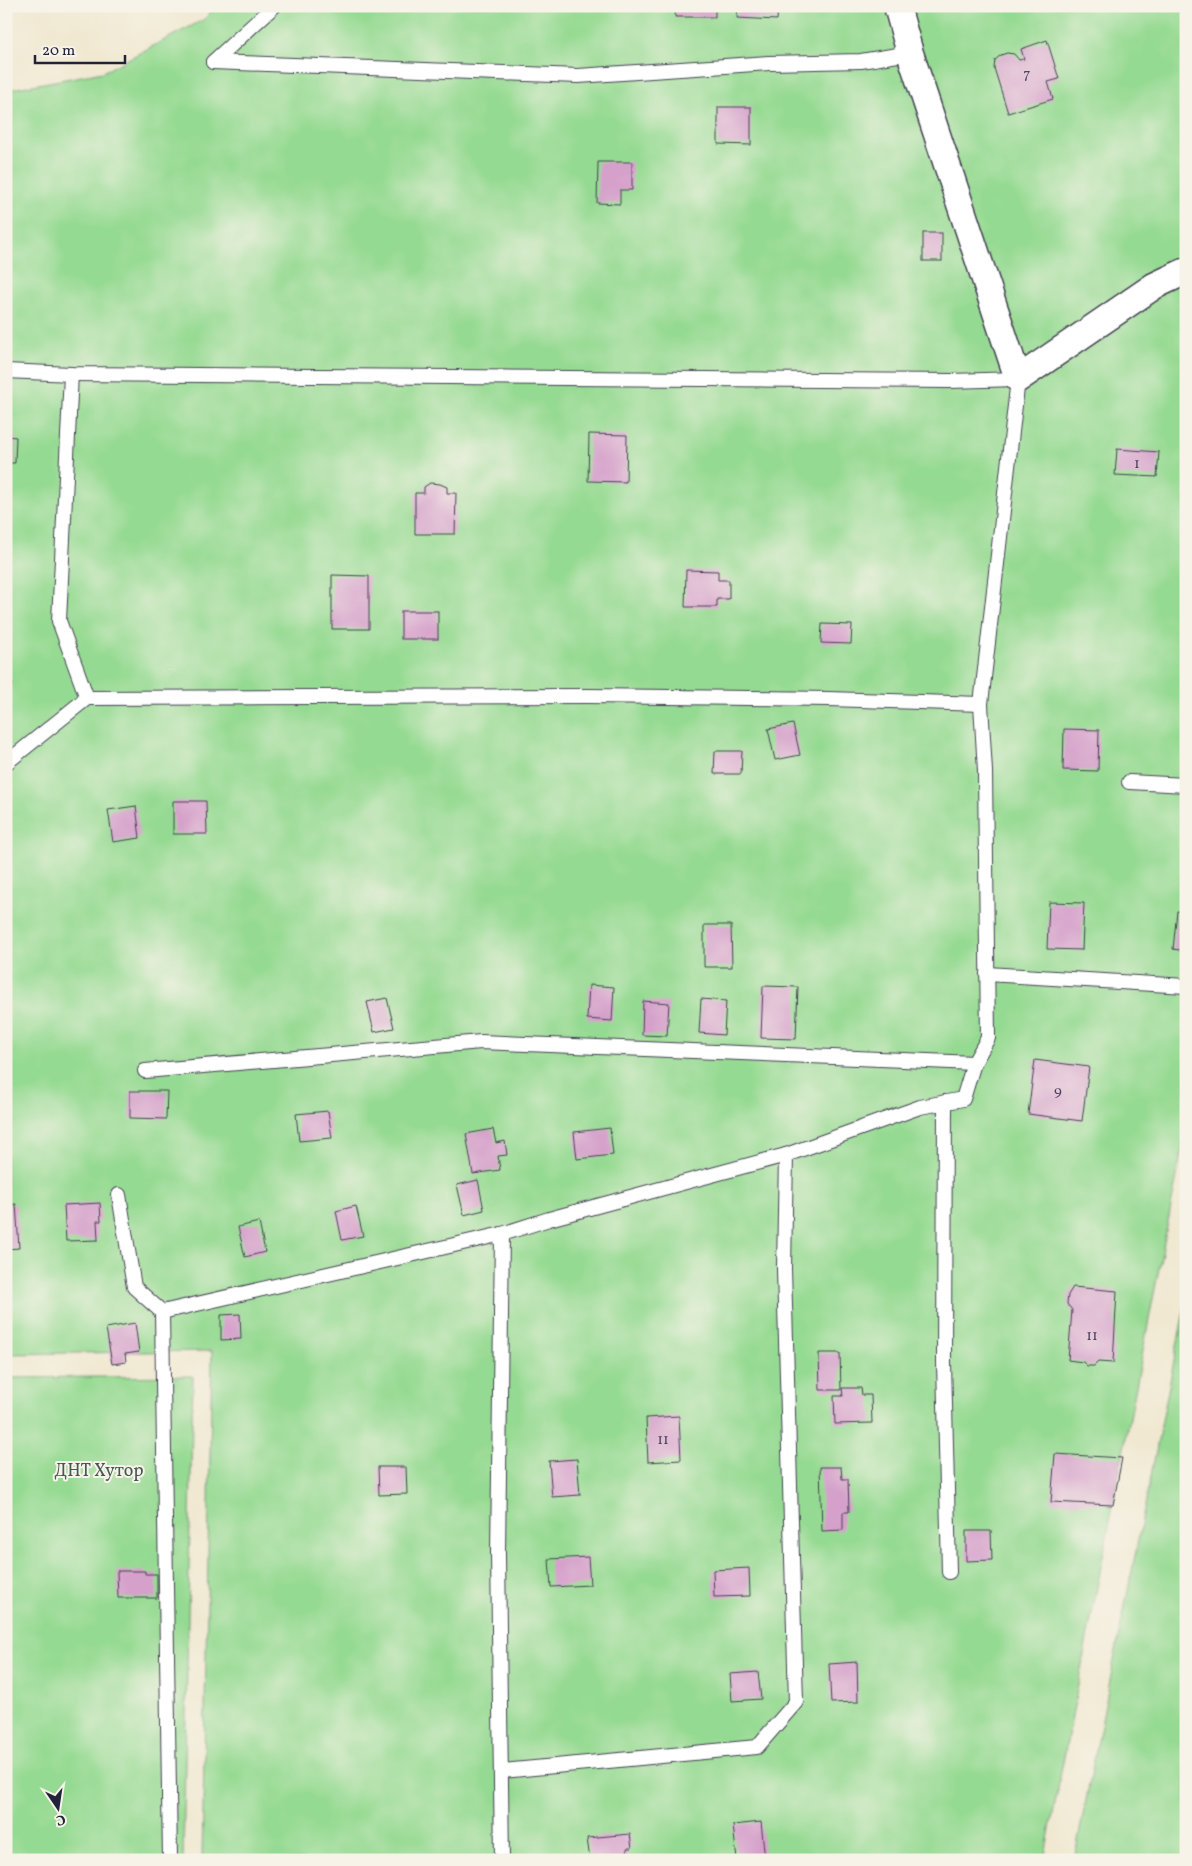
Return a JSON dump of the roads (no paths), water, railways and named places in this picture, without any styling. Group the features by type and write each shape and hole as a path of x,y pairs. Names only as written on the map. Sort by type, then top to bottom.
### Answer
{"street":[{"path":"897,6 910,52 1018,380 1154,286 1186,271"}],"lane":[{"path":"274,6 213,62 578,76 769,63 861,61 910,52"},
{"path":"6,370 71,374 1018,380 980,704 984,771 988,1038 974,1063 963,1099 920,1107 786,1155 549,1219 502,1234 162,1312"},
{"path":"71,374 59,621 87,698"},
{"path":"6,763 87,698 588,696 980,704"},
{"path":"1129,782 1186,785"},
{"path":"988,974 1186,986"},
{"path":"145,1071 480,1042 974,1063"},
{"path":"945,1102 944,1362 949,1572"},
{"path":"502,1771 757,1747 796,1702 784,1269 786,1155"},
{"path":"119,1195 134,1287 162,1312 170,1860"},
{"path":"502,1234 498,1553 502,1860"}],"park label":[{"name":"ДНТ Хутор","path":"99,1470"}]}
